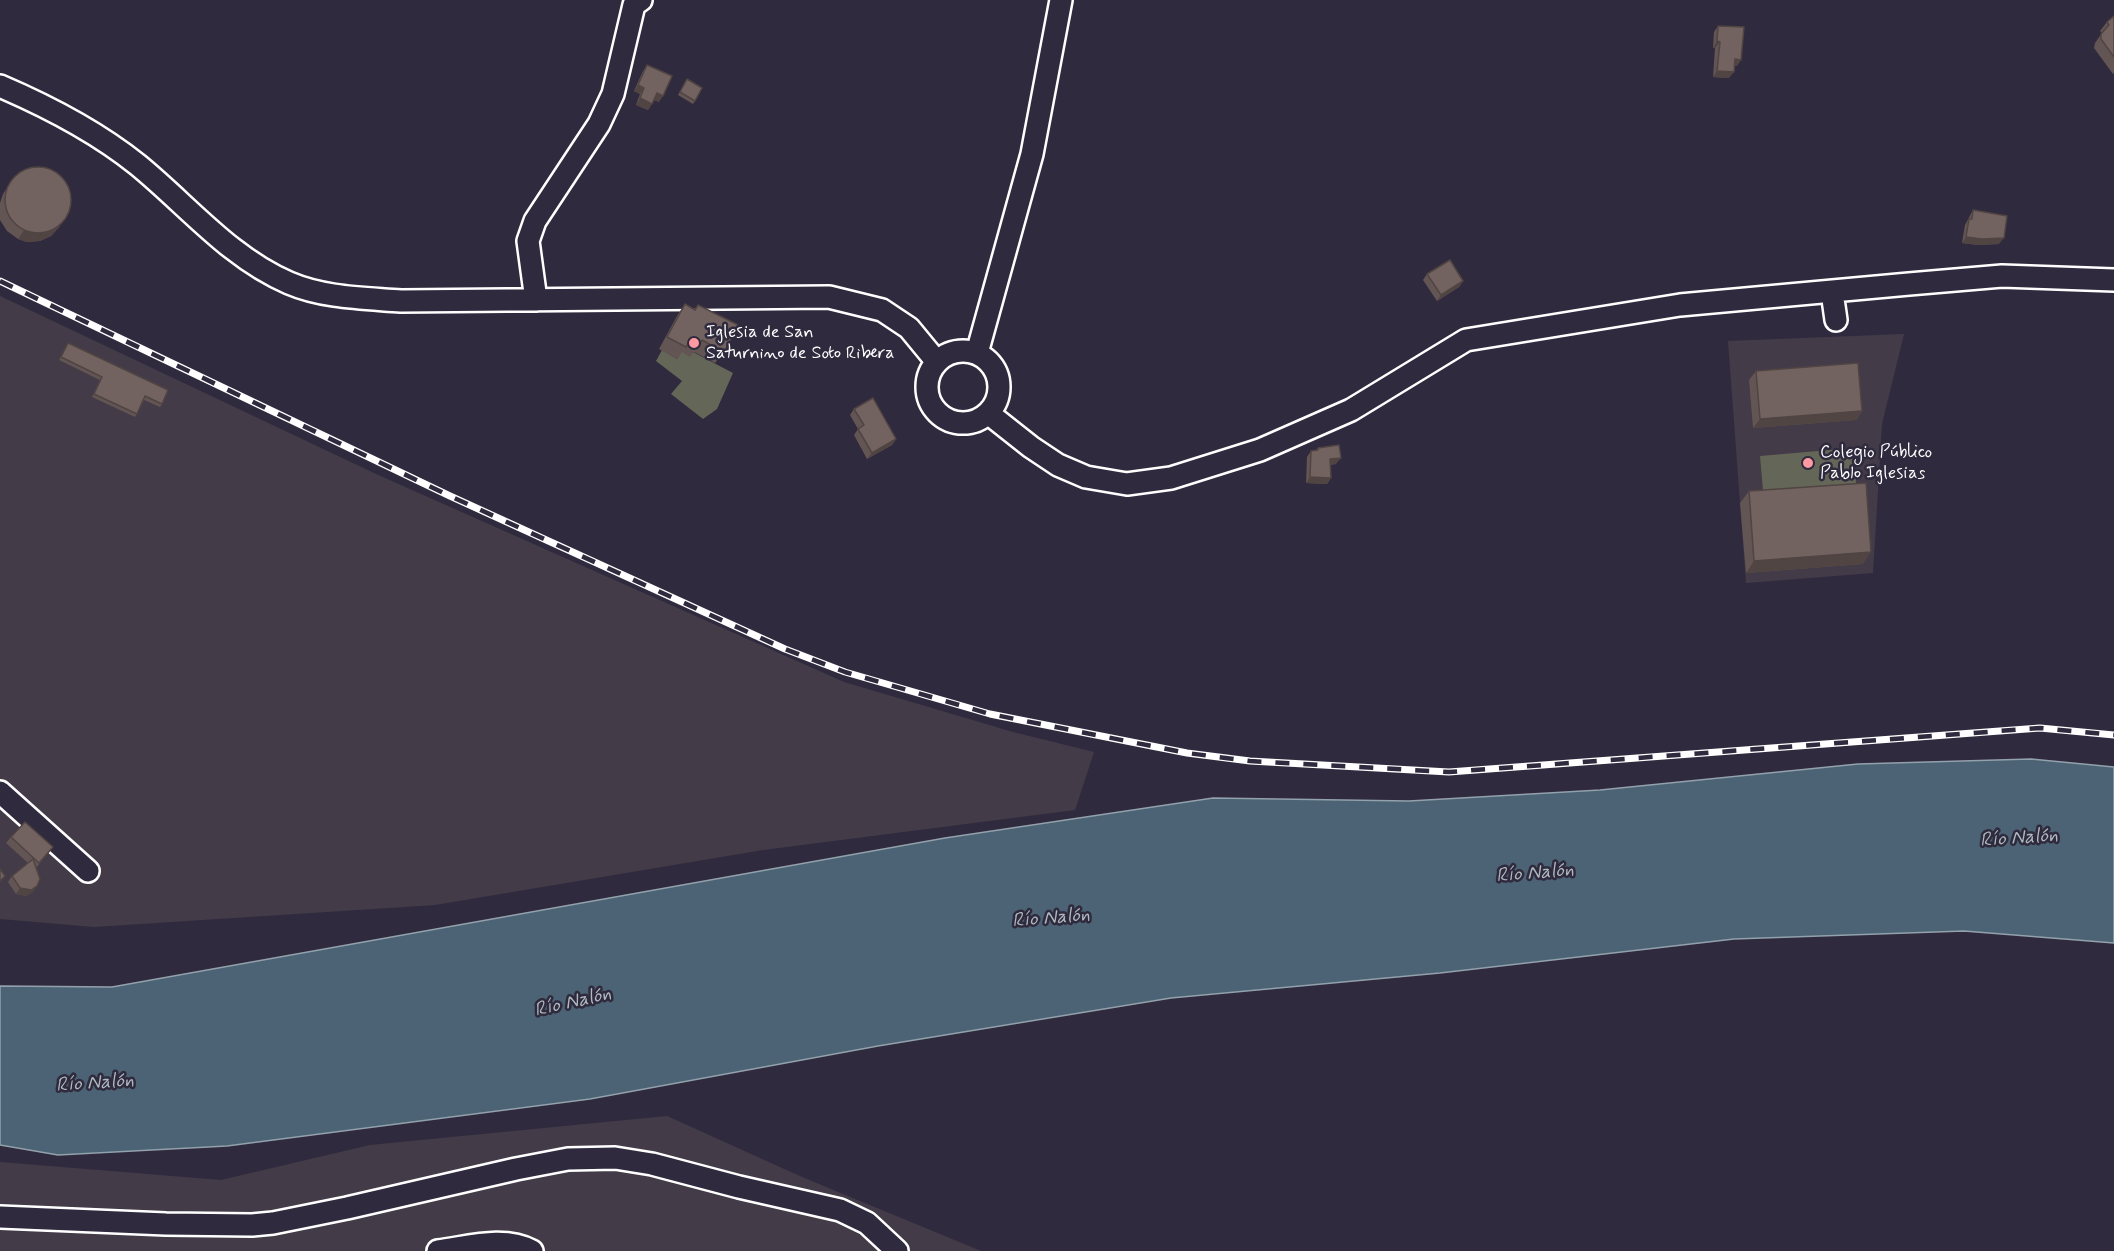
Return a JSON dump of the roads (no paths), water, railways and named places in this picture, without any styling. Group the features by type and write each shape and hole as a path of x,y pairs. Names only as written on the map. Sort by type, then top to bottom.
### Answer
{"street":[{"path":"536,300 528,241 535,221 599,124 613,94 634,4 640,0"},
{"path":"977,353 1032,154 1061,0"},
{"path":"0,86 31,99 81,126 137,164 240,255 289,283 330,295 401,301 829,297 882,310 909,328 936,362"},
{"path":"988,413 1058,465 1086,477 1127,484 1171,478 1260,450 1351,410 1466,340 1680,305 2002,276 2114,280"},
{"path":"1832,292 1836,320"},
{"path":"966,350 977,353 989,360 996,371 1000,383 999,396 988,413 970,423 945,418 935,410 929,399 928,377 936,362 953,352 966,350"},
{"path":"0,792 88,871"},
{"path":"0,1217 166,1224 252,1225 273,1223 568,1159 615,1158 652,1164 750,1190 840,1210 867,1223 897,1251"},
{"path":"438,1251 494,1243 511,1244 532,1251"}],"water":[{"name":"Río Nalón","path":"2031,759 2114,767 2114,943 1964,931 1734,939 1440,973 1171,998 878,1046 590,1099 227,1146 58,1155 0,1145 0,986 112,987 945,838 1213,798 1409,801 1600,790 1858,764"}],"railway":[{"path":"0,281 450,496 785,649 845,672 990,714 1187,753 1250,761 1449,772 2040,728 2114,735"}],"place":[{"name":"Iglesia de San Saturnino de Soto Ribera","path":"694,343"},
{"name":"Colegio Público Pablo Iglesias","path":"1808,463"}]}
